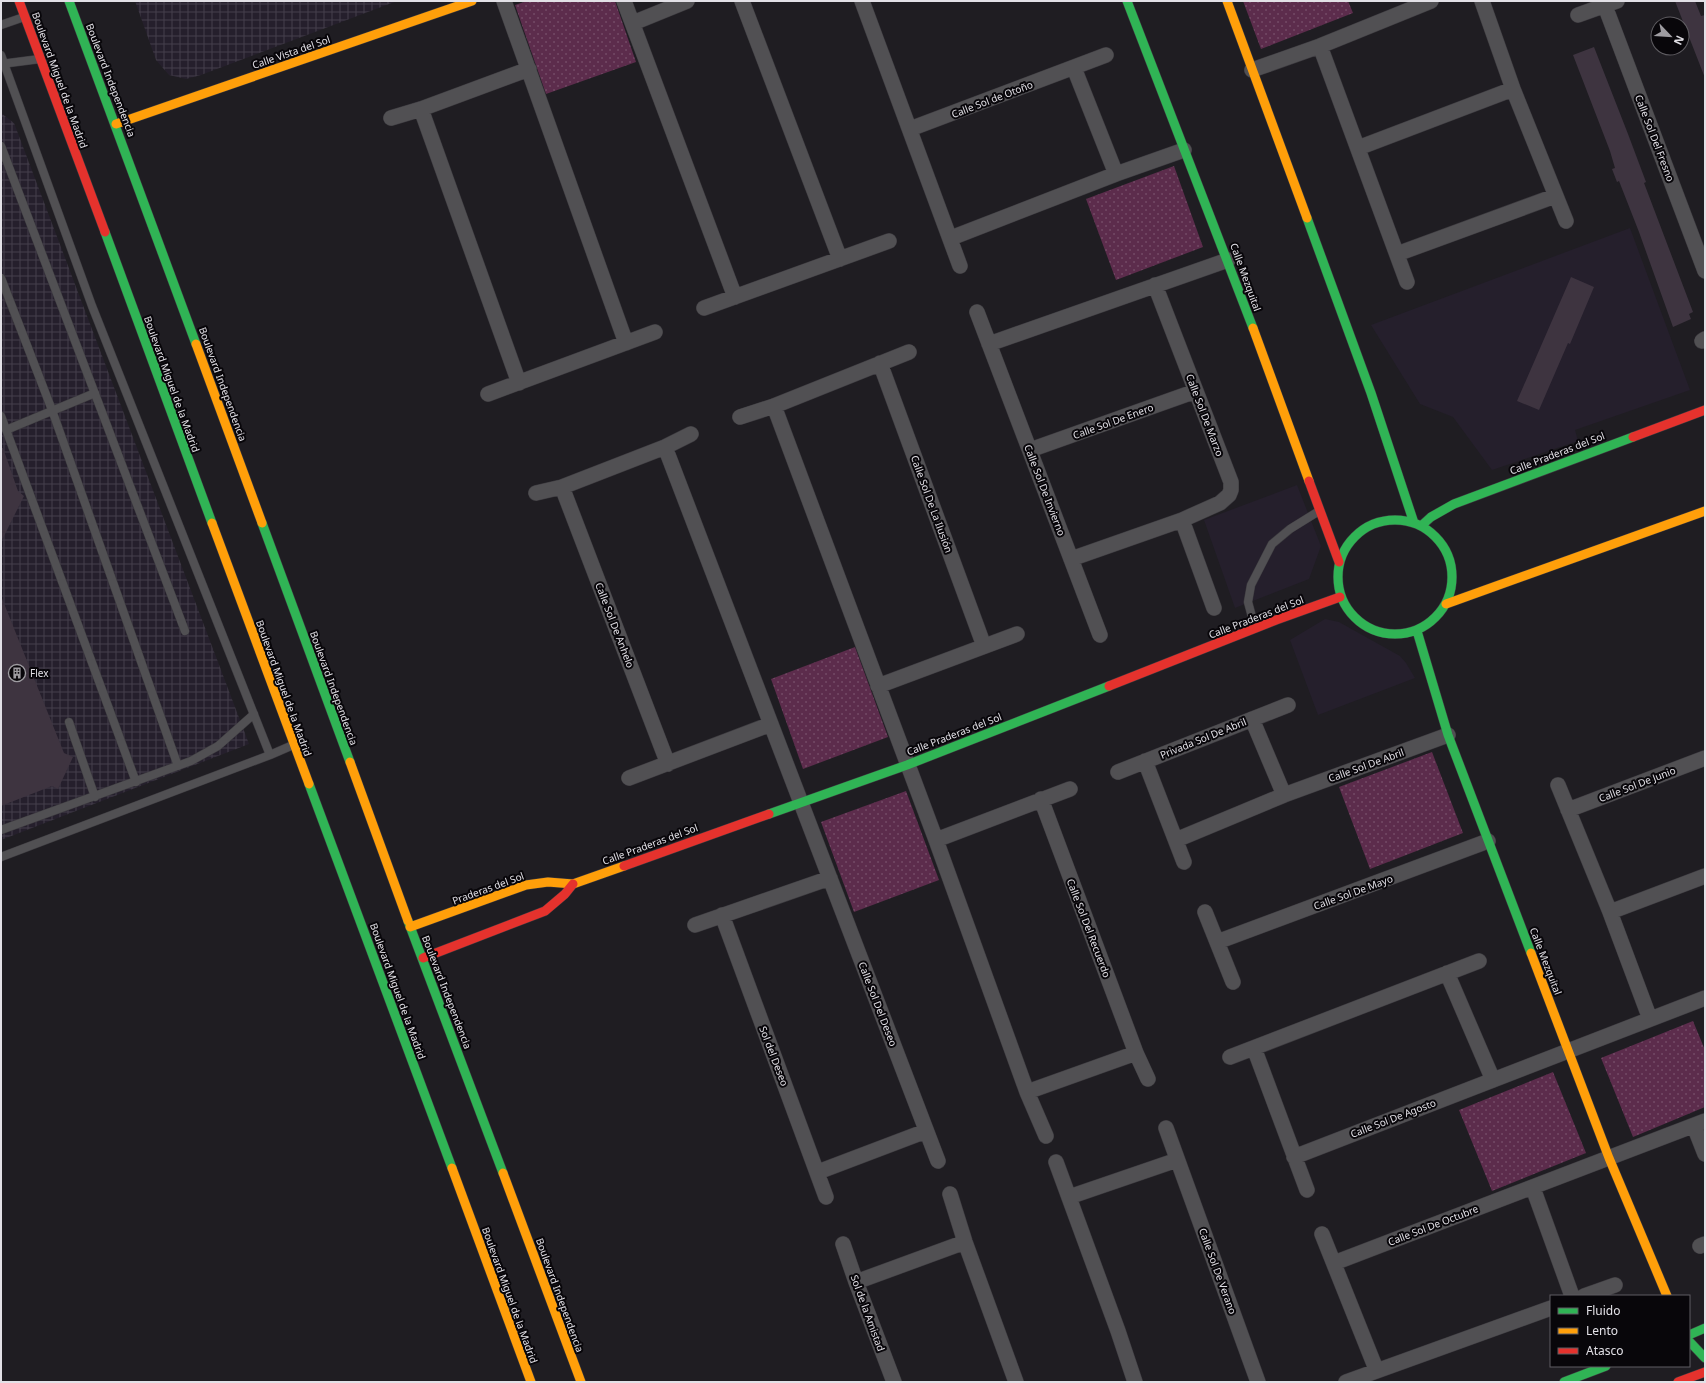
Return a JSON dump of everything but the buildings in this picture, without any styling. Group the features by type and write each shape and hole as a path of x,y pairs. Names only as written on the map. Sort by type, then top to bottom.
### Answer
{"street":[{"name":"Boulevard Miguel de la Madrid","path":"19,1 293,745 531,1382"},
{"name":"Boulevard Independencia","path":"68,1 116,124 410,927 423,958 581,1382"},
{"name":"Calle Vista del Sol","path":"116,124 472,1"},
{"path":"504,1 626,343"},
{"path":"624,1 735,297"},
{"path":"633,23 687,1"},
{"path":"742,1 840,259"},
{"path":"862,1 951,238 960,266"},
{"name":"Calle Mezquital","path":"1127,1 1228,260 1339,562"},
{"path":"1227,1 1418,525"},
{"path":"1252,70 1320,46 1431,1"},
{"path":"1482,1 1513,89 1566,221"},
{"name":"Calle Sol Del Fresno","path":"1578,15 1611,3 1705,271"},
{"path":"1320,46 1407,282"},
{"name":"Calle Sol de Otoño","path":"910,130 1106,55"},
{"path":"1074,68 1116,174"},
{"path":"391,118 421,109 528,69"},
{"path":"1358,148 1513,89"},
{"path":"421,109 520,383"},
{"path":"951,238 1116,174 1184,150"},
{"path":"1397,254 1555,196"},
{"path":"704,308 889,241"},
{"path":"989,344 1228,260"},
{"name":"Calle Sol De Marzo","path":"1071,559 1182,520 1220,503 1229,495 1231,490 1230,482 1155,285"},
{"name":"Calle Sol De Invierno","path":"977,312 1100,635"},
{"path":"488,394 655,332"},
{"path":"740,417 774,406 909,352"},
{"name":"Calle Sol De La Ilusión","path":"880,363 984,646"},
{"name":"Calle Sol De Enero","path":"1030,450 1196,391"},
{"path":"774,406 936,840 1027,1092 1046,1136"},
{"name":"Calle Praderas del Sol","path":"1418,525 1454,504 1705,410"},
{"path":"536,493 562,487 666,447 691,434"},
{"path":"666,447 801,801"},
{"name":"Calle Sol De Anhelo","path":"562,487 668,764"},
{"path":"1446,604 1705,511"},
{"path":"1182,520 1214,608"},
{"path":"1396,520 1418,525 1436,537 1446,552 1452,569 1451,587 1446,604 1434,620 1417,631 1399,635 1380,633 1363,626 1350,613 1340,597 1337,580 1339,562 1347,545 1360,531 1377,523 1396,520"},
{"name":"Calle Praderas del Sol","path":"573,884 801,801 907,765 1340,597"},
{"name":"Calle Mezquital","path":"1417,631 1448,735 1570,1052 1609,1158 1667,1295"},
{"path":"878,686 1017,634"},
{"name":"Privada Sol De Abril","path":"1118,772 1288,705"},
{"path":"1252,719 1284,795"},
{"path":"629,778 771,724"},
{"name":"Calle Sol De Abril","path":"1176,840 1284,795 1448,735"},
{"name":"Calle Sol De Junio","path":"1568,810 1705,758"},
{"path":"1145,761 1184,862"},
{"path":"1558,785 1610,912 1650,1019"},
{"path":"936,840 1070,789"},
{"name":"Calle Sol Del Recuerdo","path":"1041,799 1136,1053 1148,1079"},
{"name":"Calle Sol Del Deseo","path":"801,801 938,1161"},
{"name":"Calle Sol De Mayo","path":"1217,942 1488,841"},
{"path":"1610,912 1705,876"},
{"path":"695,925 830,878"},
{"name":"Praderas del Sol","path":"410,927 526,885 548,882 573,884"},
{"path":"423,958 541,914 565,894 573,884"},
{"path":"1205,912 1233,982"},
{"name":"Sol del Deseo","path":"722,915 826,1197"},
{"path":"1230,1057 1479,961"},
{"path":"1447,973 1493,1080"},
{"path":"1570,1052 1705,998"},
{"path":"1254,1048 1307,1190"},
{"name":"Calle Sol De Agosto","path":"1294,1157 1493,1080 1570,1052"},
{"path":"1027,1092 1136,1053"},
{"path":"1699,1124 1705,1154"},
{"name":"Calle Sol De Octubre","path":"1334,1263 1699,1124"},
{"name":"Calle Sol De Verano","path":"1166,1128 1258,1382"},
{"path":"818,1172 926,1131"},
{"path":"1069,1197 1177,1160"},
{"path":"1056,1162 1135,1382"},
{"path":"1532,1188 1572,1295"},
{"path":"950,1194 965,1242 1016,1382"},
{"path":"1322,1234 1376,1369"},
{"path":"856,1282 965,1242"},
{"name":"Sol de la Amistad","path":"843,1244 894,1382"},
{"path":"1587,1295 1615,1285"},
{"path":"1346,1382 1376,1369 1550,1308"},
{"path":"1690,1335 1705,1328"},
{"path":"1690,1342 1705,1358"},
{"path":"1564,1382 1603,1367"},
{"path":"1684,1381 1686,1367"},
{"path":"1684,1381 1705,1372"}],"lane":[{"path":"73,1 73,12"},
{"path":"1,25 24,17"},
{"path":"1,55 2,64 92,306 270,755"},
{"path":"2,64 40,59"},
{"path":"1,146 185,631"},
{"path":"1,278 52,410 178,766"},
{"path":"6,430 95,393"},
{"path":"1,416 136,782"},
{"path":"1255,629 1248,602 1251,585 1272,544 1290,529 1320,511"},
{"path":"1,830 136,782 209,752 218,746 254,714"},
{"path":"69,722 95,797"},
{"path":"1,857 293,745"}],"shaded area":[{"path":"135,1 397,1 201,75 186,79 169,75 156,60"},
{"path":"527,1 615,1 636,62 546,94 515,5"},
{"path":"1243,1 1348,1 1353,13 1261,49"},
{"path":"1,113 14,123 249,744 1,840"},
{"path":"1174,166 1203,247 1116,280 1086,199"},
{"path":"1630,228 1690,390 1575,430 1578,441 1492,470 1453,417 1420,404 1371,325"},
{"path":"1297,485 1321,546 1309,579 1235,608 1204,520"},
{"path":"1325,619 1339,622 1400,656 1415,678 1318,715 1290,640"},
{"path":"855,647 888,737 803,769 771,679"},
{"path":"1432,752 1463,833 1370,869 1339,787"},
{"path":"906,791 939,880 854,912 821,822"},
{"path":"1693,1021 1705,1050 1705,1107 1633,1137 1601,1058"},
{"path":"1553,1072 1586,1153 1492,1191 1459,1110"}],"traffic: fast":[{"path":"69,1 196,344"},
{"path":"1127,1 1253,328"},
{"path":"1307,218 1371,393 1414,523"},
{"path":"105,232 212,523"},
{"path":"1421,526 1431,517 1454,504 1633,437"},
{"path":"1395,520 1417,524 1427,529 1443,545 1448,555 1452,577 1448,599 1443,609 1427,625 1417,630 1395,634 1373,630 1363,625 1347,609 1342,599 1338,577 1342,555 1347,545 1363,529 1373,524 1395,520"},
{"path":"262,523 350,762"},
{"path":"1417,631 1448,735 1531,953"},
{"path":"769,814 907,765 1109,686"},
{"path":"309,784 452,1168"},
{"path":"408,921 503,1173"},
{"path":"1690,1335 1705,1328"},
{"path":"1690,1342 1705,1358"},
{"path":"1564,1382 1603,1367"}],"traffic: slow":[{"path":"116,124 472,1"},
{"path":"1227,1 1307,218"},
{"path":"1253,328 1309,481"},
{"path":"196,344 262,523"},
{"path":"1446,604 1705,511"},
{"path":"212,523 309,784"},
{"path":"350,762 408,921"},
{"path":"410,927 526,885 548,882 573,884 624,866"},
{"path":"1531,953 1609,1158 1667,1295"},
{"path":"452,1168 531,1382"},
{"path":"503,1173 581,1382"}],"traffic: jam":[{"path":"19,1 105,232"},
{"path":"1633,437 1705,410"},
{"path":"1309,481 1339,562"},
{"path":"1109,686 1276,620 1340,597"},
{"path":"624,866 769,814"},
{"path":"423,958 545,911 565,894 573,884"},
{"path":"1678,1382 1705,1372"}],"place":[{"name":"Flex","path":"17,673"}]}
